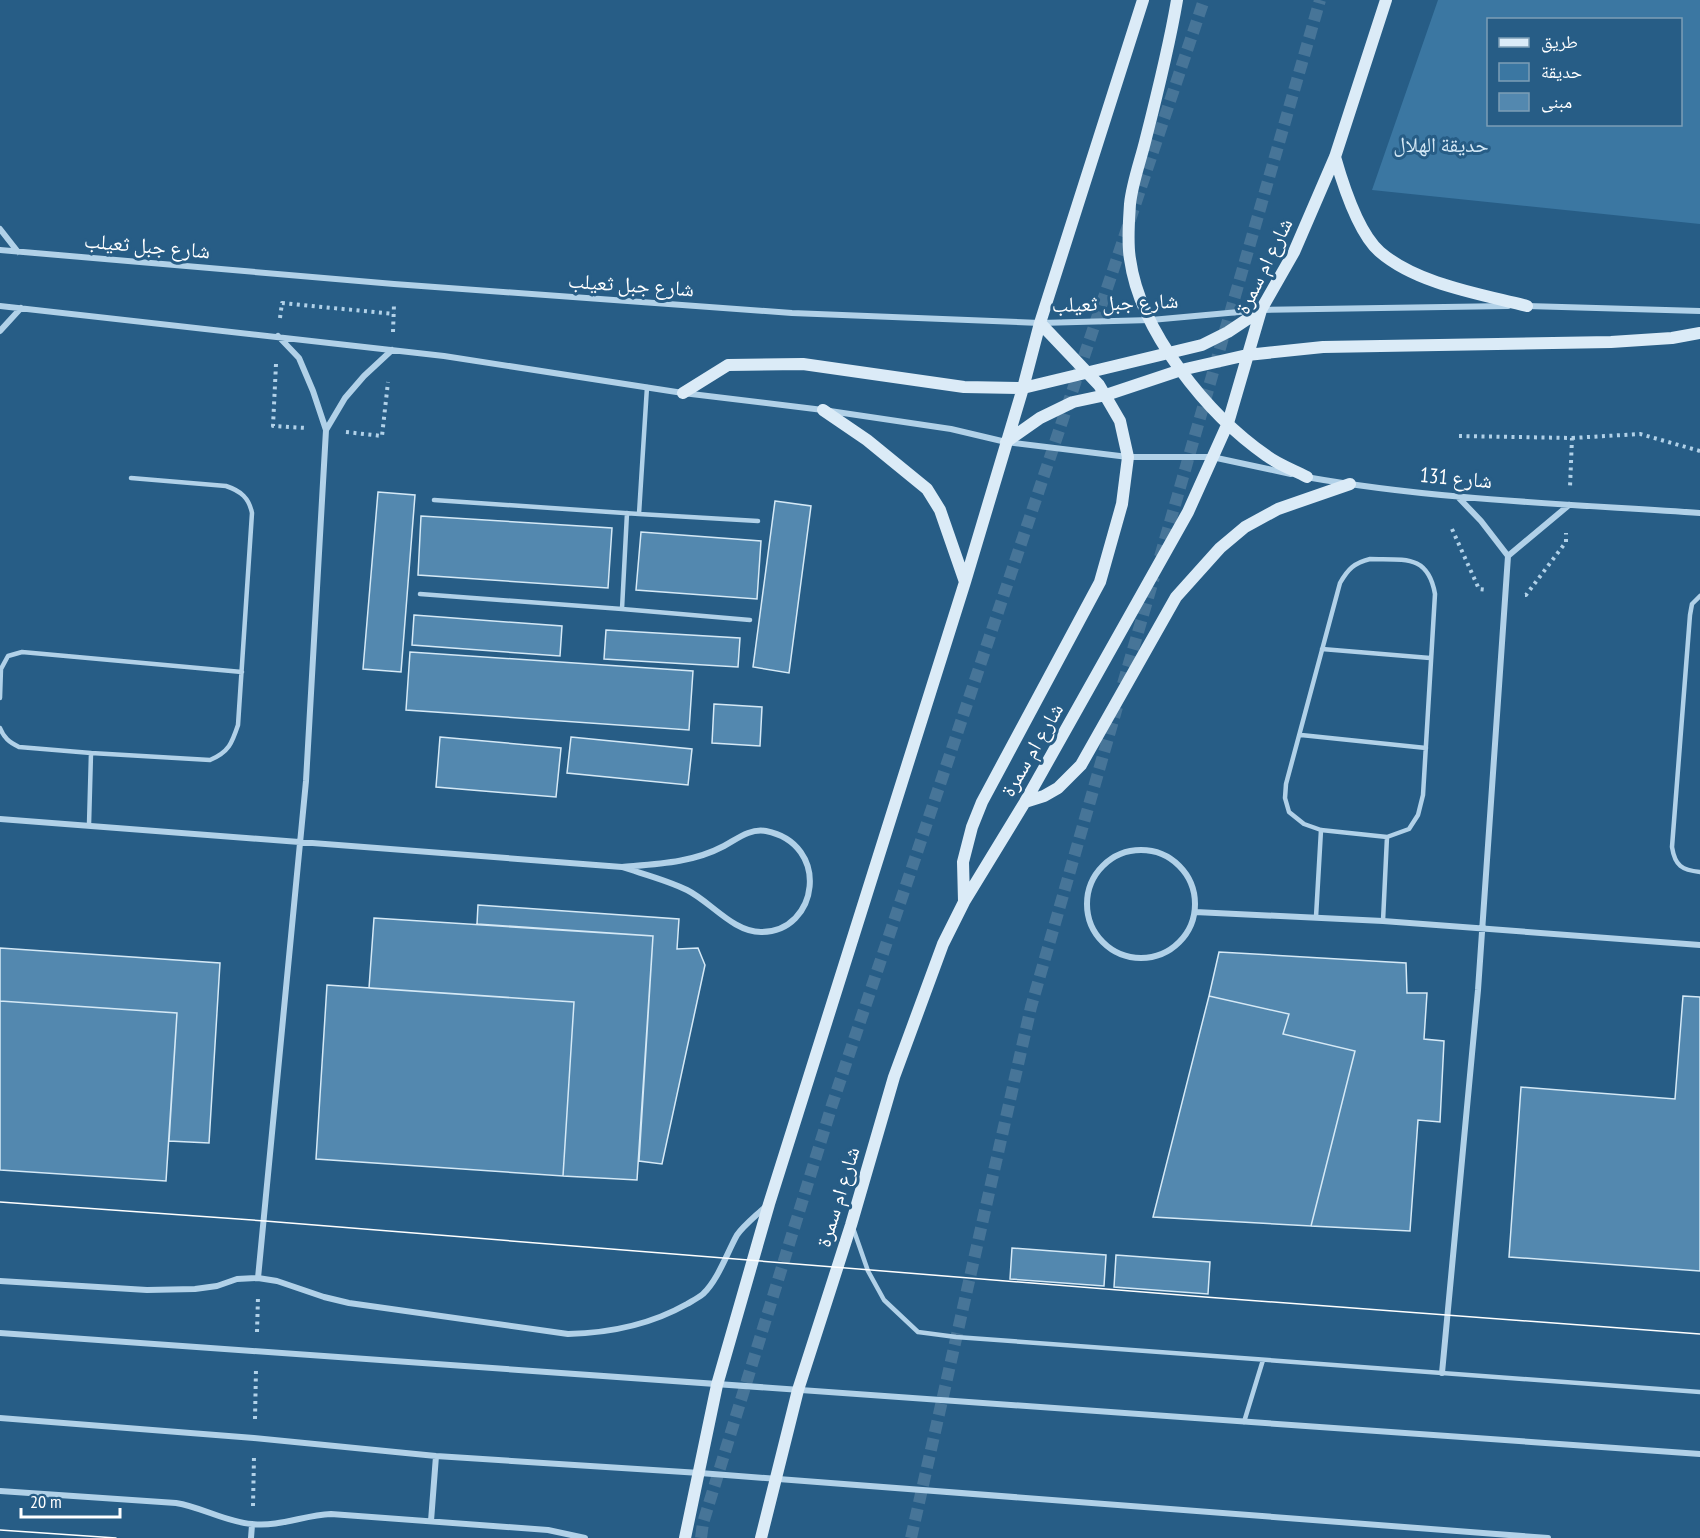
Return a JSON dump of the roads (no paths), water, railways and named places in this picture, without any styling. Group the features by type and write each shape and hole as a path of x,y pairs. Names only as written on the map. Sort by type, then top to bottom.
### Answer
{"street":[{"path":"685,1538 717,1385 769,1204 965,582 1040,323 1143,0"},
{"path":"1178,0 1130,203 1129,257 1137,288 1170,354 1198,394 1228,423 1268,456 1308,477"},
{"name":"شارع ام سمرة","path":"761,1538 774,1478 798,1390 851,1225 894,1077 943,944 964,902 1025,801 1188,512 1228,423 1261,310 1294,252 1335,157 1386,0"},
{"path":"1335,157 1360,225 1379,252 1411,272 1438,283 1527,306"},
{"path":"0,229 18,252"},
{"name":"شارع جبل ثعيلب","path":"0,250 394,284 792,313 1040,323 1151,320 1261,310"},
{"path":"0,306 392,350 683,393 951,429 1006,442 1128,457 1212,457"},
{"path":"683,393 728,365 804,363 964,387 1023,388 1170,354 1215,339 1261,310 1527,306 1700,311"},
{"path":"0,331 21,308"},
{"path":"964,902 963,862 972,827 982,802 1100,582 1119,523 1128,457 1120,421 1106,394 1089,372 1040,323"},
{"path":"1006,442 1048,414 1073,402 1181,370 1247,356 1323,347 1611,342 1672,338 1700,333"},
{"path":"258,1278 306,781 326,430 313,391 298,358 278,336"},
{"path":"326,430 345,398 364,376 392,350"},
{"path":"823,410 867,440 927,489 940,510 965,582"},
{"name":"شارع 131","path":"1212,457 1350,484 1456,496 1700,513"},
{"path":"1025,801 1044,796 1058,788 1081,765 1176,597 1220,548 1245,527 1278,509 1350,484"},
{"path":"1442,1373 1483,929 1509,556 1456,496"},
{"path":"1509,556 1570,504"},
{"path":"0,819 622,867 692,859 724,846 747,833 765,831 786,838 800,848 808,862 810,878 808,893 802,907 791,922 778,930 760,932 738,926 703,899 685,889 622,867"},
{"path":"1149,851 1171,859 1182,869 1195,897 1195,912 1186,933 1170,950 1149,957 1126,956 1112,949 1100,939 1087,912 1088,896 1092,881 1112,858 1126,852 1149,851"},
{"path":"1195,912 1383,921 1700,945"},
{"path":"0,1281 147,1290 195,1289 217,1286 237,1279 258,1278 277,1281 349,1303 568,1334 597,1333 652,1320 703,1294 726,1260 738,1234 769,1204"},
{"path":"0,1333 1700,1454"},
{"path":"0,1418 254,1437 436,1456 774,1478 1548,1538"},
{"path":"431,1521 436,1456"},
{"path":"0,1491 176,1503 188,1505 231,1521 252,1524 274,1524 312,1515 331,1514 548,1530 585,1538"},
{"path":"251,1538 252,1524"}],"lane":[{"path":"639,514 647,387"},
{"path":"0,728 9,743 19,747 210,760 224,754 233,740 238,725 242,672 252,513 250,503 239,491 226,486 131,478"},
{"path":"434,500 758,521"},
{"path":"622,609 627,513"},
{"path":"1370,559 1404,560 1418,564 1432,578 1435,594 1430,658 1423,795 1418,815 1409,829 1387,837 1321,830 1304,824 1289,812 1285,798 1287,784 1340,582 1348,569 1370,559"},
{"path":"420,594 750,620"},
{"path":"1700,596 1692,604 1690,615 1672,847 1678,866 1700,873"},
{"path":"1322,649 1430,658"},
{"path":"0,698 1,669 8,656 22,652 242,672"},
{"path":"1301,735 1426,748"},
{"path":"89,825 91,753"},
{"path":"1316,917 1321,830"},
{"path":"1383,921 1387,837"},
{"path":"851,1225 868,1271 884,1300 918,1332 956,1337 1700,1392"},
{"path":"1244,1422 1263,1360"}],"tunnel":[{"path":"701,1538 703,1523 832,1105 1204,0"},
{"path":"1160,557 1320,0"},
{"path":"1123,684 1154,577"},
{"path":"911,1538 1031,1007 1117,707"}],"tram line":[{"path":"0,1202 1700,1334"},
{"path":"0,1530 116,1538"}],"park label":[{"name":"حديقة الهلال","path":"1441,145"}]}
